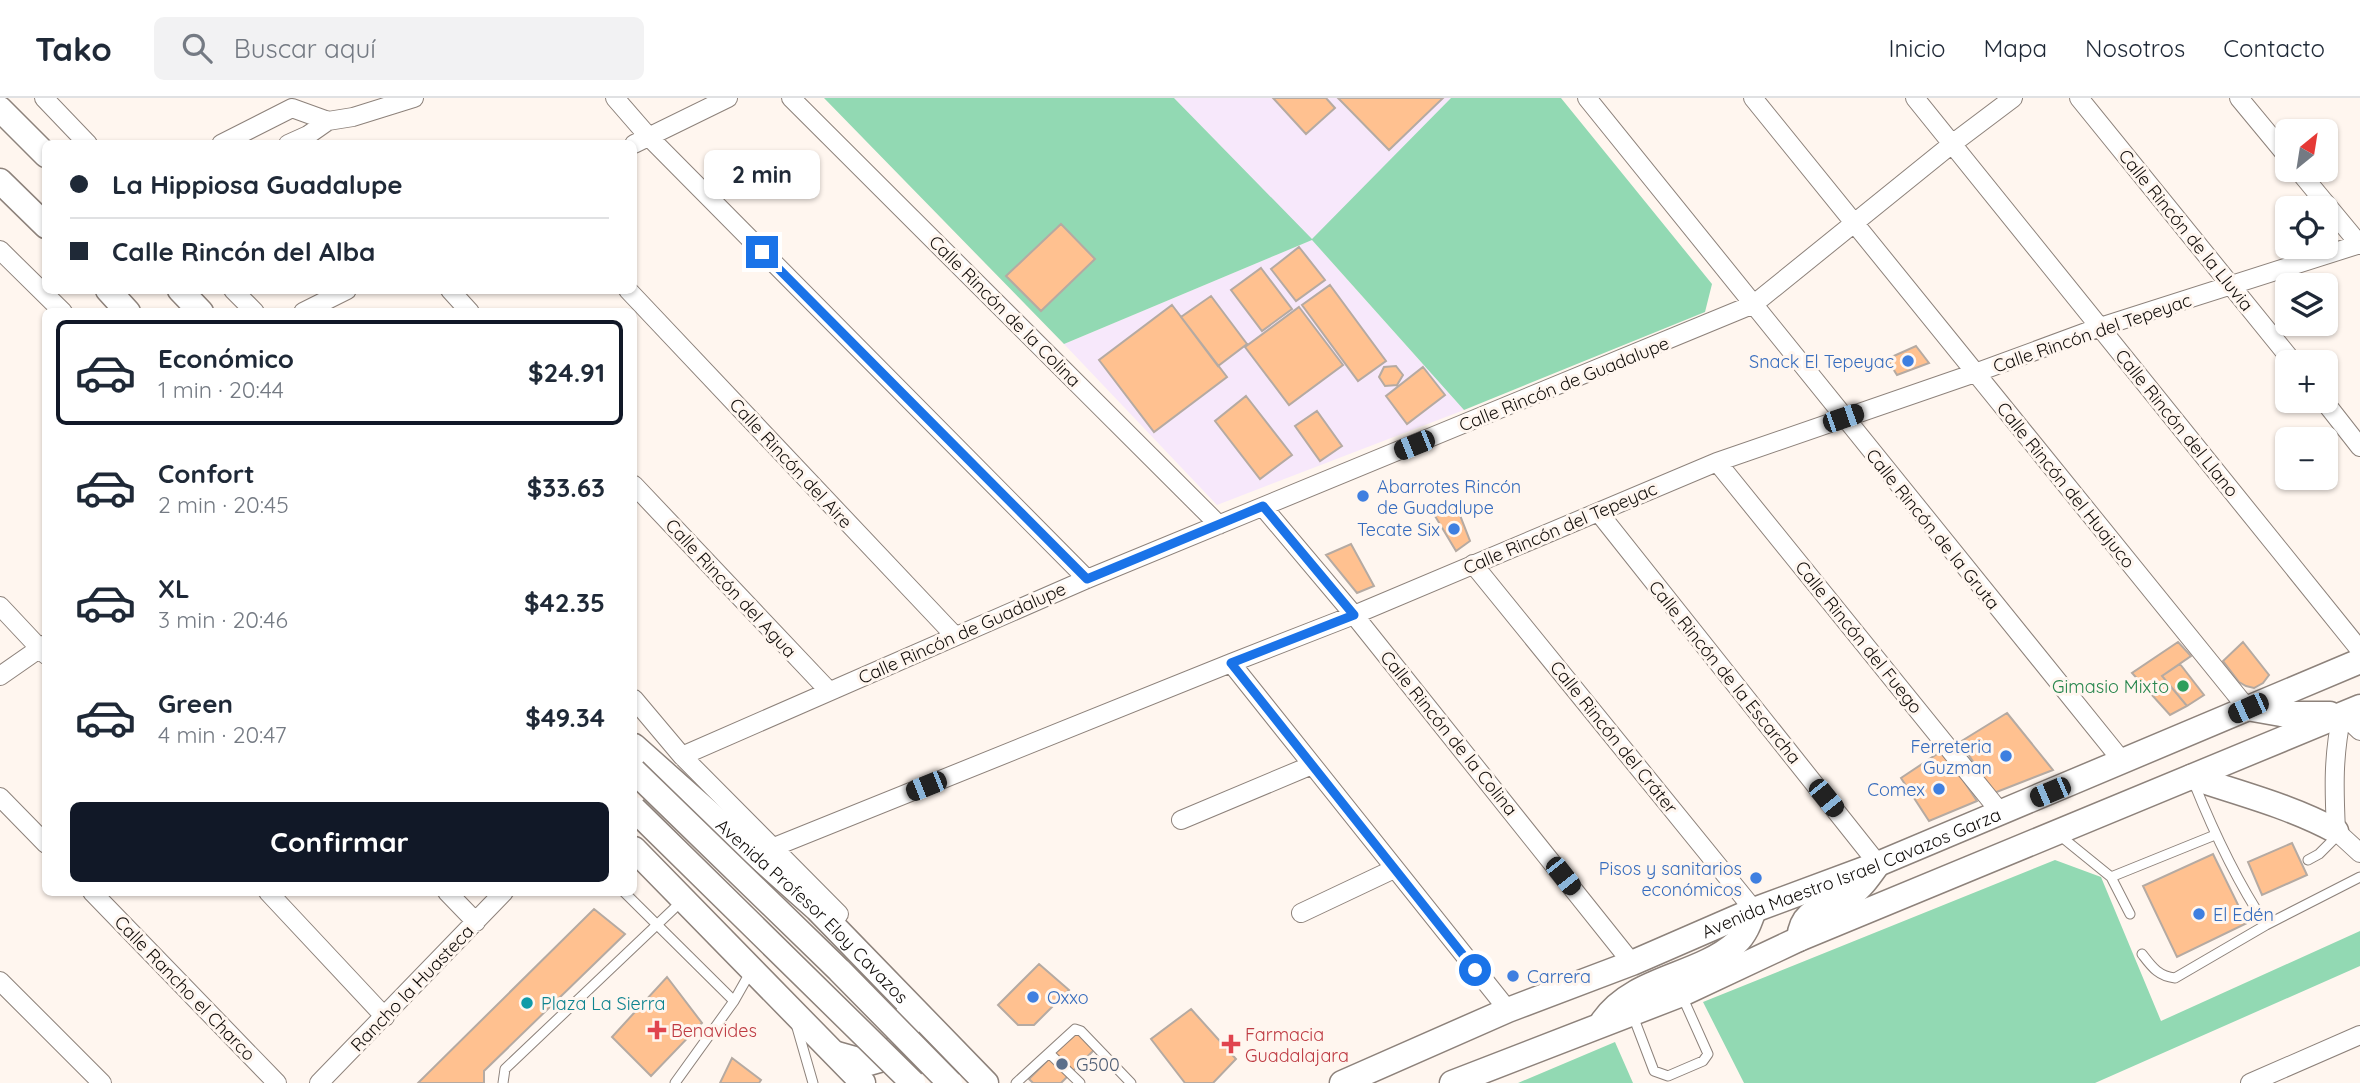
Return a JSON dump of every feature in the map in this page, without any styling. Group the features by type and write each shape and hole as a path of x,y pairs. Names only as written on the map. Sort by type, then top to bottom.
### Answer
{"main road":[{"path":"0,109 42,151"},
{"path":"0,181 42,222"},
{"path":"0,187 23,204"},
{"path":"112,294 124,308"},
{"path":"184,294 197,308"},
{"name":"Avenida Maestro Israel Cavazos Garza","path":"1342,1083 1508,1010 1632,963 1754,910 2001,813 2360,661"},
{"path":"2248,708 2300,716 2354,706"},
{"path":"1452,1083 1600,1024 1682,995 1799,939 2286,739 2354,706"},
{"name":"Avenida Profesor Eloy Cavazos","path":"637,749 817,909 986,1083"},
{"name":"Avenida Profesor Eloy Cavazos","path":"637,774 839,970 950,1083"},
{"path":"2192,777 2306,815 2338,833"},
{"path":"637,812 913,1083"},
{"path":"637,852 863,1083"},
{"path":"1799,939 1803,919 1849,896 1878,863"},
{"path":"1600,1024 1610,1010 1626,998 1717,956 1736,943 1754,910"},
{"path":"833,1053 869,1063 883,1059 895,1050 903,1041 908,1027 894,988"},
{"path":"890,1083 897,1068 912,1054 932,1050 956,1052"}],"street":[{"path":"44,98 84,140"},
{"path":"297,140 328,121 353,117 414,98"},
{"path":"615,98 641,140 1087,579"},
{"path":"641,140 728,98"},
{"name":"Calle Rincón de la Colina","path":"791,98 1219,525"},
{"name":"Calle Rincón de la Gruta","path":"1587,98 2123,762"},
{"name":"Calle Rincón del Huajuco","path":"1753,98 2248,708"},
{"name":"Calle Rincón del Llano","path":"1914,98 2360,650"},
{"name":"Calle Rincón de Guadalupe","path":"682,756 1087,579 1754,304 2013,98"},
{"name":"Calle Rincón de la Lluvia","path":"2078,98 2283,350"},
{"path":"2239,98 2275,142"},
{"path":"287,103 328,121"},
{"path":"287,103 308,135"},
{"path":"227,140 287,103"},
{"path":"2308,182 2360,244"},
{"name":"Calle Rincón del Tepeyac","path":"774,847 1354,615 1717,462 2100,327 2360,244"},
{"path":"0,250 42,291"},
{"path":"45,294 60,308"},
{"path":"237,294 251,308"},
{"path":"311,308 340,294"},
{"path":"454,294 466,308"},
{"name":"Calle Rincón del Aire","path":"632,294 955,636"},
{"path":"2333,413 2360,447"},
{"name":"Calle Rincón del Fuego","path":"1717,462 2001,813"},
{"name":"Calle Rincón del Agua","path":"637,488 829,691"},
{"name":"Calle Rincón de la Colina","path":"1263,506 1354,615 1632,963"},
{"name":"Calle Rincón de la Escarcha","path":"1599,513 1878,863"},
{"name":"Calle Rincón del Cráter","path":"1474,564 1754,910"},
{"path":"0,606 42,648"},
{"path":"0,676 42,650"},
{"path":"1231,663 1508,1010"},
{"path":"637,703 682,756 837,912 870,950 894,988"},
{"path":"2354,706 2360,731"},
{"path":"2354,706 2335,744 2333,776 2338,833 2360,853"},
{"path":"1181,820 1312,765"},
{"path":"0,797 42,840"},
{"path":"1300,913 1394,869"},
{"name":"Calle Rancho el Charco","path":"96,896 277,1083"},
{"path":"272,896 385,1017"},
{"path":"451,896 476,922"},
{"name":"Rancho la Huasteca","path":"319,1083 500,896"},
{"path":"0,981 102,1083"},
{"path":"2250,1083 2360,1035"}],"lane":[{"path":"2192,777 2215,835 2242,890 2266,925"},
{"path":"2057,833 2111,877 2130,914"},
{"path":"2308,860 2319,854 2338,833"},
{"path":"2111,877 2215,835"},
{"path":"2142,954 2156,971 2175,978 2266,925 2360,877"},
{"path":"628,896 734,1001"},
{"path":"503,1083 505,1069 684,899"},
{"path":"676,1083 734,1001 752,970"},
{"path":"1632,1014 1654,1070 1668,1076 1703,1061 1708,1054 1682,995"},
{"path":"793,1013 813,1083"},
{"path":"1016,1083 1075,1029 1131,1083"},
{"path":"1049,1053 1080,1083"}],"shaded area":[{"path":"1174,98 1451,98 1312,240"},
{"path":"1312,240 1464,410 1217,505 1064,344"}],"green space":[{"path":"824,98 1174,98 1312,239 1451,98 1561,98 1712,284 1705,312 1464,410 1312,240 1064,344"},
{"path":"2055,860 2101,877 2161,1021 2360,931 2360,966 2095,1083 1744,1083 1703,1002"},
{"path":"1615,1042 1633,1083 1518,1083"}],"building":[{"path":"1273,98 1326,98 1335,108 1306,134"},
{"path":"1338,98 1443,98 1389,150"},
{"path":"1061,224 1095,259 1041,311 1006,276"},
{"path":"1299,247 1325,280 1296,301 1271,269"},
{"path":"1261,268 1292,309 1262,331 1231,290"},
{"path":"1330,285 1386,361 1358,381 1302,305"},
{"path":"1211,296 1247,344 1218,366 1181,317"},
{"path":"1172,305 1227,377 1154,432 1099,360"},
{"path":"1299,307 1343,365 1289,405 1245,347"},
{"name":"Snack El Tepeyac","path":"1916,346 1929,363 1897,375 1887,359"},
{"path":"1396,366 1403,375 1397,385 1385,386 1379,377 1384,367"},
{"path":"1423,367 1445,395 1407,424 1386,396"},
{"path":"1246,396 1292,455 1260,479 1215,421"},
{"path":"1317,411 1342,446 1320,461 1295,426"},
{"name":"Tecate Six","path":"1456,505 1470,541 1456,551 1435,516"},
{"path":"1351,544 1374,586 1357,593 1326,555"},
{"path":"2178,642 2191,656 2162,676 2187,706 2170,715 2132,673"},
{"path":"2243,642 2269,675 2263,683 2254,688 2239,682 2223,661"},
{"name":"Gimasio Mixto","path":"2180,664 2204,695 2187,706 2162,676"},
{"name":"Ferreteria Guzman","path":"2007,713 2053,770 1994,793 1960,742"},
{"name":"Comex","path":"1943,750 1977,801 1929,821 1901,778"},
{"path":"2292,843 2307,875 2262,895 2248,862"},
{"name":"El Edén","path":"2213,854 2247,923 2177,957 2143,886"},
{"name":"Plaza La Sierra","path":"594,909 625,934 484,1071 484,1083 418,1083"},
{"name":"Oxxo","path":"1039,964 1069,990 1034,1025 1018,1025 998,1005"},
{"name":"Benavides","path":"667,977 702,1023 651,1076 612,1037"},
{"path":"1191,1009 1236,1059 1213,1083 1185,1083 1151,1039"},
{"name":"G500","path":"1077,1031 1095,1049 1061,1083 1033,1083 1029,1079"},
{"path":"732,1058 761,1080 759,1083 720,1083"}],"place":[{"name":"Snack El Tepeyac","path":"1908,361"},
{"name":"Abarrotes Rincón de Guadalupe","path":"1363,496"},
{"name":"Tecate Six","path":"1454,529"},
{"name":"Gimasio Mixto","path":"2183,686"},
{"name":"Ferreteria Guzman","path":"2006,756"},
{"name":"Comex","path":"1939,789"},
{"name":"Pisos y sanitarios económicos","path":"1756,878"},
{"name":"El Edén","path":"2199,914"},
{"name":"Carrera","path":"1513,976"},
{"name":"Oxxo","path":"1033,997"},
{"name":"Plaza La Sierra","path":"527,1003"},
{"name":"Benavides","path":"657,1030"},
{"name":"Farmacia Guadalajara","path":"1231,1044"},
{"name":"G500","path":"1062,1064"}],"route":[{"path":"762,252 1087,579 1263,506 1354,615 1231,663 1475,970"}]}
